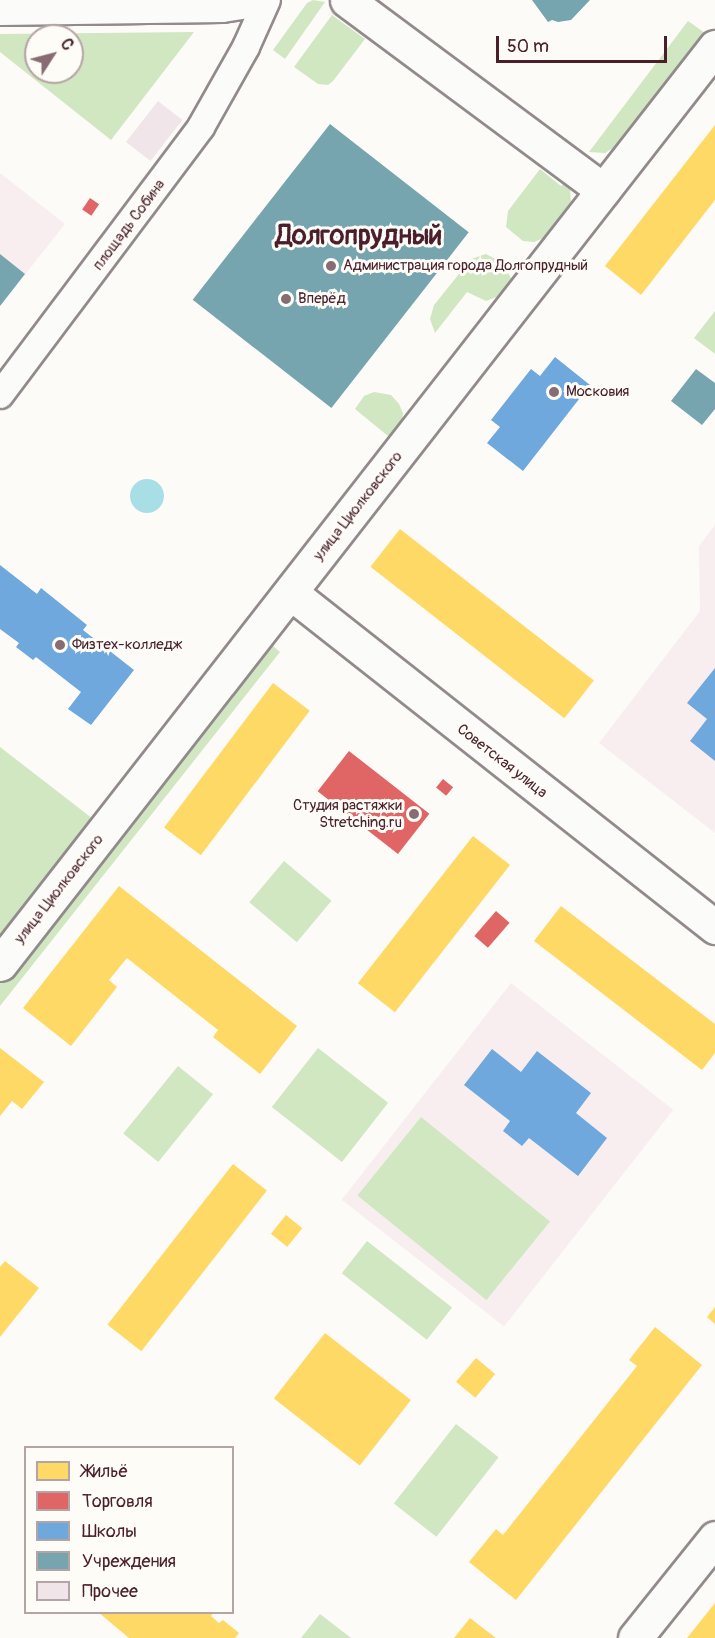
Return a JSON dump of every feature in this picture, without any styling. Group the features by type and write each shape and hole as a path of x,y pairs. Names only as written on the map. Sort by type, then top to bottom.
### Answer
{"street":[{"path":"0,8 222,5 254,0"},
{"name":"площадь Собина","path":"0,394 201,127 246,47 267,0"},
{"path":"347,0 603,190"},
{"name":"улица Циолковского","path":"0,964 715,47"},
{"name":"Советская улица","path":"291,593 715,927"},
{"path":"635,1638 715,1538"}],"shaded area":[{"path":"0,173 65,224 0,306"},
{"path":"715,525 715,833 599,743 700,611 699,546"},
{"path":"511,983 673,1110 504,1327 342,1200"}],"green space":[{"path":"313,0 325,2 285,59 273,50 307,3"},
{"path":"332,15 365,39 333,81 328,85 318,84 294,67"},
{"path":"688,21 705,33 619,144 605,153 589,152"},
{"path":"194,32 111,140 40,84 84,84 84,33"},
{"path":"0,34 24,34 24,71 0,52"},
{"path":"540,169 561,186 566,181 570,185 571,205 546,237 534,242 523,241 506,227 508,211"},
{"path":"486,254 503,263 511,278 510,284 502,295 486,301 467,292 435,333 430,319 434,305 471,259"},
{"path":"715,311 715,354 694,338"},
{"path":"374,392 391,395 403,413 402,422 388,436 355,409 364,396"},
{"path":"266,640 280,652 0,1006 0,981"},
{"path":"0,747 97,822 0,942"},
{"path":"284,861 331,901 297,942 249,902"},
{"path":"318,1048 388,1103 342,1162 272,1107"},
{"path":"178,1066 213,1094 158,1162 123,1134"},
{"path":"421,1117 550,1221 486,1300 357,1195"},
{"path":"367,1241 452,1307 427,1340 342,1273"},
{"path":"456,1424 499,1457 436,1537 394,1504"},
{"path":"320,1614 351,1638 301,1638"}],"water":[{"path":"147,479 159,484 164,496 159,508 147,513 135,508 130,496 135,484"}],"building: Жильё":[{"path":"715,125 715,200 641,295 605,266"},
{"path":"400,529 594,680 564,718 370,567"},
{"path":"273,683 310,711 201,855 164,828"},
{"path":"473,836 510,865 395,1012 358,983"},
{"path":"119,886 297,1026 260,1074 213,1037 218,1030 127,958 109,980 117,987 71,1046 23,1008"},
{"path":"561,906 715,1024 715,1053 702,1070 534,941"},
{"path":"0,1048 44,1082 22,1109 12,1101 0,1116"},
{"path":"233,1164 267,1190 141,1351 107,1325"},
{"path":"286,1215 302,1228 287,1247 271,1234"},
{"path":"5,1261 39,1288 0,1337 0,1267"},
{"path":"715,1307 715,1324 707,1317"},
{"path":"655,1327 702,1365 516,1600 469,1562 496,1529 503,1535 637,1366 629,1360"},
{"path":"325,1333 411,1400 360,1466 274,1398"},
{"path":"476,1358 495,1374 475,1398 456,1382"},
{"path":"715,1603 715,1638 687,1638"},
{"path":"100,1614 212,1614 211,1616 219,1623 223,1620 239,1633 235,1638 129,1638"},
{"path":"470,1618 496,1638 454,1638"}],"building: Торговля":[{"path":"90,198 99,204 91,216 82,210"},
{"path":"349,751 429,814 398,854 318,791"},
{"path":"443,779 453,787 446,796 436,788"},
{"path":"496,911 510,923 488,948 474,936"}],"building: Школы":[{"path":"555,357 590,385 523,471 487,443 500,427 491,420 531,369 540,376"},
{"name":"Физтех-колледж","path":"0,565 37,594 41,588 87,625 83,630 134,670 91,725 68,709 81,692 36,657 33,660 16,647 19,643 0,629"},
{"path":"715,668 715,761 690,741 707,719 687,703"},
{"path":"492,1049 521,1072 537,1051 591,1093 576,1113 607,1138 578,1176 529,1138 522,1146 503,1131 510,1121 464,1085"}],"building: Учреждения":[{"path":"532,0 590,0 571,20 548,22"},
{"name":"Администрация города Долгопрудный","path":"330,124 469,232 331,408 193,300"},
{"path":"0,254 25,274 0,306"},
{"path":"696,369 715,383 715,409 702,425 671,401"}],"building: Прочее":[{"path":"158,101 182,120 150,161 126,142"}],"place":[{"name":"Администрация города Долгопрудный","path":"331,266"},
{"name":"Вперёд","path":"286,299"},
{"name":"Московия","path":"554,392"},
{"name":"Физтех-колледж","path":"60,645"},
{"name":"Студия растяжки Stretching.ru","path":"414,814"}],"district":[{"name":"Долгопрудный","path":"359,236"}]}
